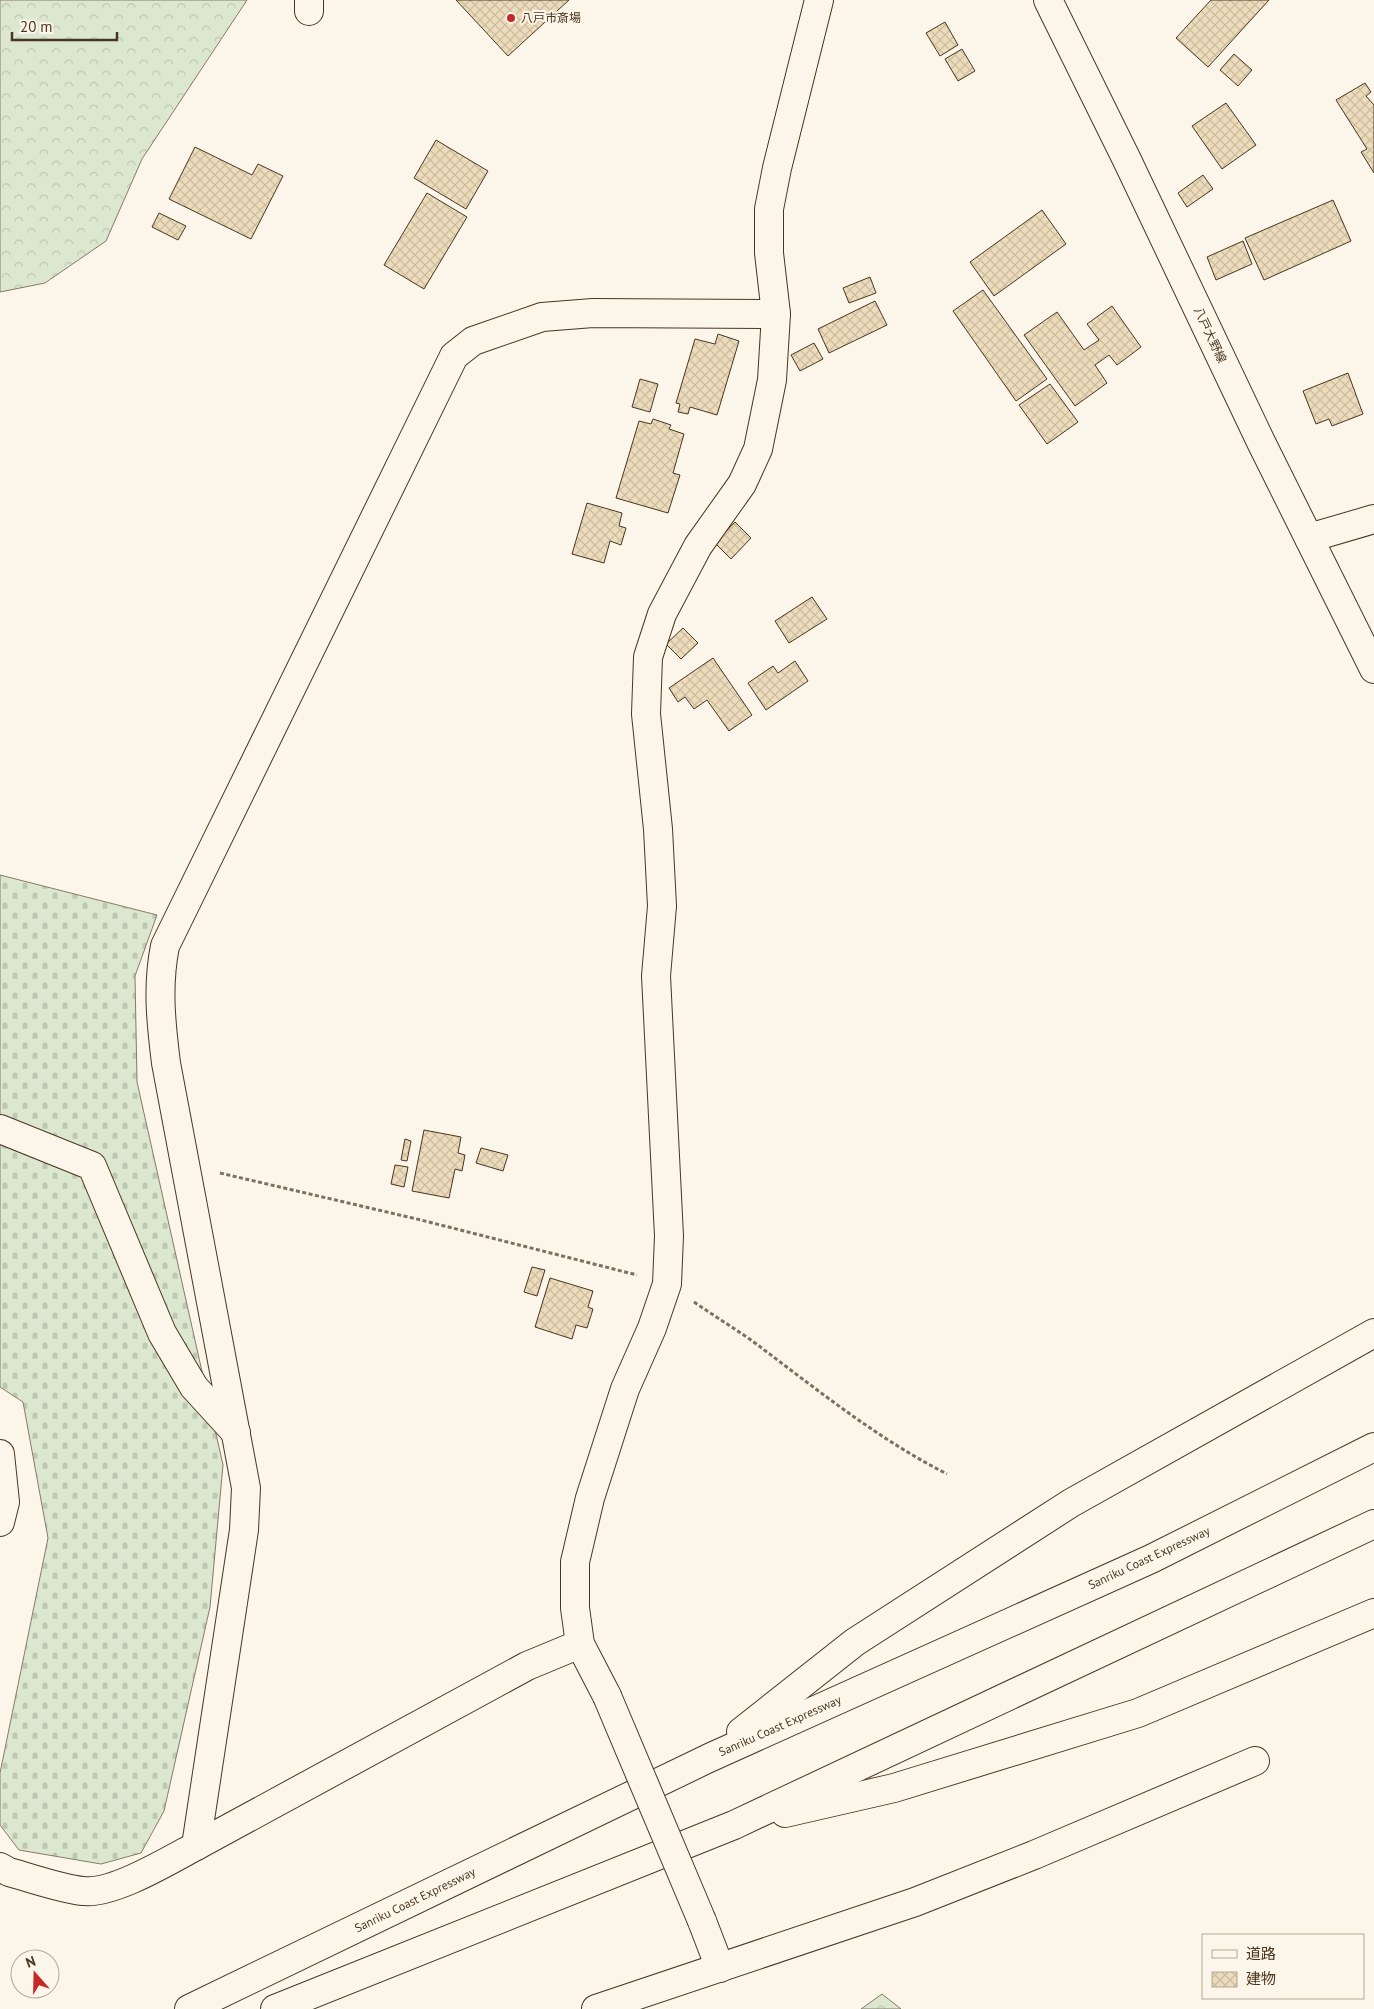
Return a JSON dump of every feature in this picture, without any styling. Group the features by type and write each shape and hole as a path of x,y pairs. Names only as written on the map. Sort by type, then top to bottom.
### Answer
{"main road":[{"path":"720,1968 607,1696 580,1644 574,1608 575,1562 590,1498 625,1389 652,1328 667,1284 669,1236 656,976 662,906 658,829 646,714 648,657 662,614 698,546 742,484 758,449 772,380 776,314 769,253 769,210 777,168 819,0"},
{"name":"八戸大野線","path":"1048,0 1127,160 1308,538 1374,669"},
{"path":"196,1846 244,1530 246,1488 166,1062 160,1018 160,970 165,946 454,356 473,341 542,317 593,312 776,314"},
{"path":"1308,538 1374,518"},
{"path":"0,1129 92,1166 162,1333 194,1387 236,1433"},
{"path":"709,1758 855,1642 1072,1503 1374,1333"},
{"name":"Sanriku Coast Expressway","path":"189,2009 709,1758 1151,1559 1374,1447"},
{"path":"0,1454 5,1502 0,1522"},
{"path":"275,2009 734,1825 1374,1524"},
{"path":"734,1825 894,1788 1138,1713 1374,1613"},
{"path":"0,1867 9,1872 85,1892 131,1880 527,1666 580,1644"},
{"path":"596,2009 915,1902 1034,1855 1255,1761"}],"path":[{"path":"185,1166 421,1220 667,1284 749,1339 846,1411 917,1459 947,1474"}],"green space":[{"path":"0,0 247,0 142,159 106,241 45,283 0,292"},
{"path":"0,875 157,915 135,976 137,1082 223,1465 210,1607 164,1811 141,1853 101,1864 19,1850 0,1825 0,1773 48,1538 23,1402 0,1387"},
{"path":"882,1994 901,2009 861,2009"}],"building":[{"name":"八戸市斎場","path":"456,0 569,0 508,56"},
{"path":"1211,0 1269,0 1208,67 1176,38"},
{"path":"945,22 958,45 940,56 926,33"},
{"path":"962,49 975,71 958,81 945,59"},
{"path":"1234,54 1252,70 1238,86 1220,70"},
{"path":"1365,83 1371,92 1366,96 1374,105 1374,173 1361,152 1367,149 1336,100"},
{"path":"1226,103 1256,145 1222,169 1192,126"},
{"path":"436,140 488,171 466,209 414,178"},
{"path":"195,147 252,175 258,164 283,176 251,239 169,199"},
{"path":"1203,175 1213,189 1187,207 1178,193"},
{"path":"427,193 467,217 424,289 384,265"},
{"path":"1333,200 1351,241 1264,280 1245,238"},
{"path":"1042,210 1066,244 994,296 970,262"},
{"path":"159,213 186,226 178,240 152,227"},
{"path":"1243,241 1252,264 1216,280 1207,257"},
{"path":"870,277 876,293 849,303 843,288"},
{"path":"983,290 1047,379 1016,401 953,311"},
{"path":"875,301 887,325 829,353 818,329"},
{"path":"1112,306 1141,347 1117,365 1109,355 1095,365 1107,383 1075,406 1024,335 1057,312 1084,350 1099,340 1087,324"},
{"path":"718,334 739,341 717,415 690,407 688,414 678,412 680,404 676,403 695,339 715,344"},
{"path":"814,343 823,359 800,371 791,355"},
{"path":"1348,373 1363,414 1332,426 1329,419 1316,424 1303,391"},
{"path":"640,379 658,384 650,412 632,407"},
{"path":"1050,384 1078,422 1047,444 1019,405"},
{"path":"653,419 671,425 669,429 684,434 673,473 680,475 668,513 616,498 639,421 651,424"},
{"path":"587,503 622,513 619,526 626,528 621,545 610,541 604,563 572,554"},
{"path":"735,522 751,538 731,559 715,543"},
{"path":"812,597 827,619 789,643 775,621"},
{"path":"683,628 698,643 681,659 666,644"},
{"path":"713,658 752,715 729,731 707,700 694,709 685,697 678,702 669,688"},
{"path":"795,661 808,681 766,710 748,683 773,666 778,673"},
{"path":"424,1130 461,1137 458,1153 465,1155 462,1171 455,1169 449,1198 412,1191"},
{"path":"405,1139 411,1141 407,1161 401,1160"},
{"path":"481,1148 508,1155 503,1171 476,1163"},
{"path":"395,1165 408,1167 404,1187 391,1184"},
{"path":"532,1267 545,1270 537,1296 524,1292"},
{"path":"550,1278 593,1291 588,1307 593,1309 587,1328 576,1325 572,1339 535,1327"}],"place":[{"name":"八戸市斎場","path":"511,18"}]}
